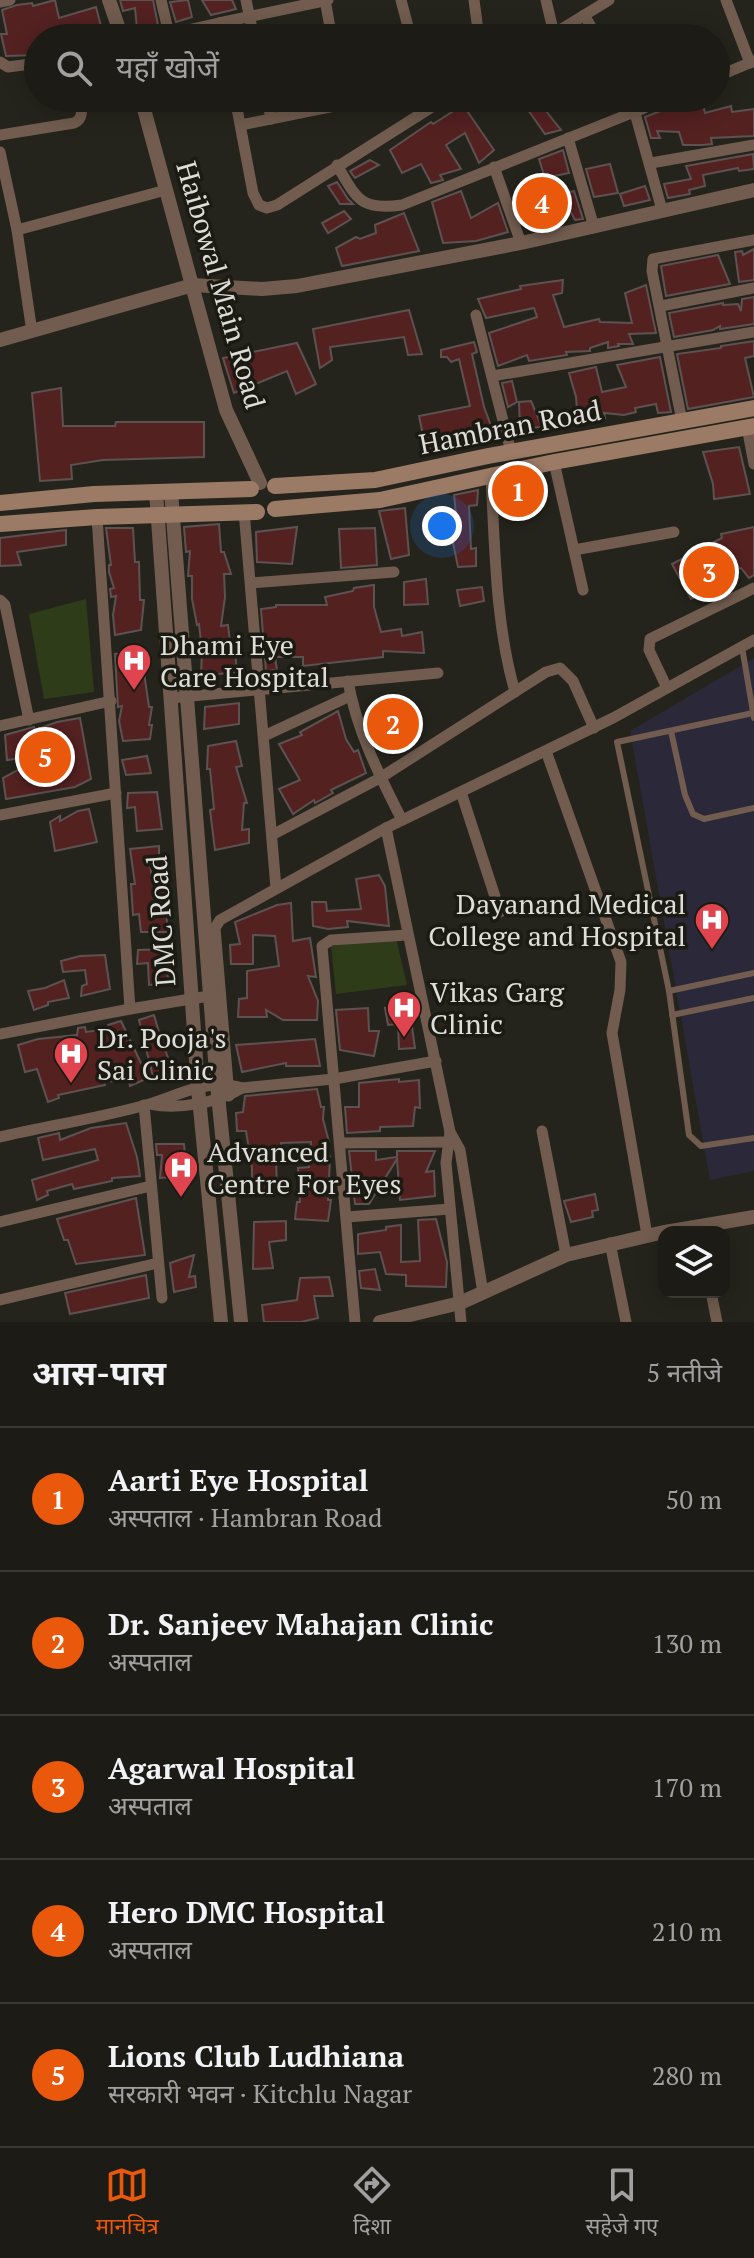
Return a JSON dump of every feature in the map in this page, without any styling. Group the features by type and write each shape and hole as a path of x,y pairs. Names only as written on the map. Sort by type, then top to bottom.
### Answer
{"main road":[{"name":"Hambran Road","path":"0,503 375,480 754,408"},
{"name":"Hambran Road","path":"250,512 266,514 275,509 380,500 554,462 750,427"},
{"path":"0,524 250,512 249,499 262,486 280,500 275,509"}],"street":[{"path":"0,2 10,0"},
{"path":"109,0 117,24"},
{"path":"161,0 167,24"},
{"path":"246,0 251,24"},
{"path":"214,24 326,0 330,24"},
{"path":"401,0 407,24"},
{"path":"474,0 477,24"},
{"path":"546,0 549,24"},
{"path":"570,24 609,0"},
{"path":"726,0 752,62 730,71"},
{"path":"584,15 589,24"},
{"path":"0,62 8,67 24,65"},
{"path":"0,135 74,123 80,119 82,112"},
{"name":"Haibowal Main Road","path":"145,112 226,410 262,486"},
{"path":"238,112 253,193 263,208 277,205 415,112"},
{"path":"270,112 271,119"},
{"path":"241,125 299,112"},
{"path":"337,165 357,197 367,204 379,209 402,205 635,112"},
{"path":"638,112 662,210"},
{"path":"568,138 594,227"},
{"path":"651,163 754,145"},
{"path":"0,152 17,230 32,332"},
{"path":"494,167 521,243"},
{"path":"17,230 166,190"},
{"path":"0,340 193,285 262,289 297,286 521,243 754,190"},
{"path":"682,421 652,263 655,257 754,240"},
{"path":"661,306 754,288"},
{"path":"476,315 511,452"},
{"path":"492,376 754,332"},
{"path":"750,427 754,464"},
{"path":"554,462 583,590"},
{"path":"491,476 501,625 507,666 515,692"},
{"path":"163,491 186,696 209,996 223,1091"},
{"path":"250,512 251,583 276,888"},
{"name":"DMC Road","path":"165,515 170,698 199,1095 221,1322"},
{"path":"97,517 130,1009"},
{"path":"574,550 674,532"},
{"path":"251,583 394,572"},
{"path":"667,688 649,650 650,639 754,588"},
{"path":"0,600 5,605 29,720"},
{"path":"241,1322 223,1091 215,928 220,920 386,828 594,728 754,640"},
{"path":"272,835 380,778 546,672 560,668 565,670 594,728"},
{"path":"170,698 438,673"},
{"path":"348,681 350,696 380,778 402,820"},
{"path":"264,736 350,696"},
{"path":"0,726 111,701"},
{"path":"546,751 621,962 620,990 612,1033 647,1235"},
{"path":"461,792 500,912"},
{"path":"0,815 116,793"},
{"path":"386,828 436,1061 449,1137 446,1163 461,1322"},
{"path":"355,1322 322,946 331,940 407,935"},
{"path":"0,1034 209,996"},
{"path":"0,1137 199,1095 334,1079 436,1061"},
{"path":"147,1105 162,1298"},
{"path":"542,1131 566,1255"},
{"path":"340,1143 449,1137"},
{"path":"449,1137 460,1150 483,1293"},
{"path":"0,1222 151,1186"},
{"path":"347,1217 450,1209"},
{"path":"712,1226 754,1217"},
{"path":"380,1322 460,1303 566,1255 658,1233"},
{"path":"610,1243 626,1322"},
{"path":"0,1300 158,1263"},
{"path":"712,1298 717,1322"}],"lane":[{"path":"742,647 754,716 617,742 669,991 690,1139 701,1146 710,1146 754,1138"},
{"path":"671,731 685,795 693,814 704,819 754,808"},
{"path":"669,991 754,973"},
{"path":"672,1015 754,998"}],"shaded area":[{"name":"Dayanand Medical College and Hospital","path":"754,658 754,1171 710,1180 630,731"}],"green space":[{"path":"86,599 94,692 44,699 29,614"},
{"path":"396,938 407,985 336,994 331,946"}],"building":[{"path":"55,0 59,18 96,7 100,24 24,24 24,55 6,56 1,34 7,34 2,10 32,3 33,6"},
{"path":"120,0 153,0 158,24 137,24 135,8 123,11"},
{"path":"188,0 192,17 176,22 170,2"},
{"path":"202,0 232,0 236,9 211,15"},
{"path":"731,106 732,112 754,109 754,136 711,138 712,144 683,145 679,132 657,131 660,138 651,138 645,117 658,112 730,112"},
{"path":"452,112 468,112 494,150 479,163 465,133 446,145 461,169 440,175 443,180 431,183 421,164 402,173 390,150 431,122 433,124"},
{"path":"529,112 547,112 561,130 545,134"},
{"path":"563,150 569,173 545,178 539,159"},
{"path":"753,154 754,169 739,171 738,168 703,175 705,186 689,190 690,194 668,198 664,184 691,179 686,166"},
{"path":"370,160 379,165 355,178 350,171"},
{"path":"610,164 618,193 594,197 586,169"},
{"path":"337,182 353,204 340,204 328,186"},
{"path":"645,186 650,200 624,206 620,194"},
{"path":"544,188 550,200 519,212 515,201"},
{"path":"461,191 471,218 498,203 508,232 476,241 443,243 432,202"},
{"path":"574,191 583,219 575,220 568,207 558,209 555,196"},
{"path":"344,211 351,219 328,233 322,223"},
{"path":"404,213 419,251 342,266 336,248 356,237 360,239 376,233 375,225"},
{"path":"754,249 754,280 739,282 735,252 742,251 743,255"},
{"path":"718,255 730,284 666,296 661,266"},
{"path":"563,280 562,293 553,295 564,327 599,319 600,322 632,323 625,293 646,285 656,333 629,334 633,344 608,348 608,342 590,348 590,351 566,352 567,355 529,361 527,355 498,366 489,333 537,317 534,308 486,318 478,299 521,289 520,286"},
{"path":"754,297 754,324 720,329 720,326 674,337 669,313 723,303 738,304 741,311 742,299"},
{"path":"409,310 422,354 408,355 404,337 330,347 332,360 320,368 313,329"},
{"path":"754,341 754,356 745,358 754,397 688,409 677,354"},
{"path":"474,342 477,352 472,354 484,407 494,434 467,445 426,450 419,416 470,406 459,359 451,362 447,357 441,357 441,350"},
{"path":"297,343 316,384 296,394 287,371 234,393 223,358"},
{"path":"660,357 671,412 658,413 656,404 635,408 636,412 624,415 604,413 605,418 589,417 589,422 578,423 576,397 569,373 596,367 602,392 626,387 617,365"},
{"path":"512,381 517,402 508,407 502,383"},
{"path":"61,388 63,426 115,426 116,422 204,422 204,457 103,460 71,465 72,479 40,481 32,393"},
{"path":"531,401 542,427 520,429 519,402"},
{"path":"739,447 750,494 714,499 713,484 703,452"},
{"path":"526,481 533,507 506,514 500,488"},
{"path":"478,490 477,505 469,506 471,549 476,548 476,566 458,567 447,514 456,514 454,495"},
{"path":"405,508 409,555 391,559 379,511"},
{"path":"219,524 221,552 224,552 231,574 224,574 221,626 228,625 237,672 201,676 199,624 192,599 192,576 188,576 190,551 186,552 184,527"},
{"path":"297,527 292,564 257,562 256,532"},
{"path":"754,527 754,575 749,578 741,568 725,574 729,580 691,599 672,564 722,538 721,534"},
{"path":"106,528 133,528 135,562 139,562 140,600 144,600 141,630 115,635 113,615 116,596 111,597 110,589 114,588 109,572 111,565"},
{"path":"375,528 377,565 341,568 339,529"},
{"path":"66,530 66,545 17,552 21,565 0,566 0,538"},
{"path":"426,579 428,604 404,605 404,582"},
{"path":"374,585 374,607 381,632 401,629 402,636 422,632 424,653 383,651 383,657 303,666 303,657 275,657 277,670 266,671 261,609 276,605 327,605 325,597"},
{"path":"482,587 484,601 460,606 457,590"},
{"path":"141,652 149,707 152,707 150,739 123,741 115,654"},
{"path":"239,703 239,724 204,729 205,707"},
{"path":"397,706 410,736 392,744 379,713"},
{"path":"338,711 346,739 354,752 358,750 366,773 293,814 279,789 300,780 279,744 302,735 300,732"},
{"path":"80,718 91,779 75,787 6,799 3,778 45,755 7,760 5,735"},
{"path":"236,741 242,766 236,767 247,803 244,803 242,830 249,829 249,843 215,850 210,810 214,809 210,769 207,769 208,746"},
{"path":"147,756 151,773 126,775 122,760"},
{"path":"157,792 162,829 137,831 135,807 127,808 128,793"},
{"path":"89,809 97,842 55,851 50,822 60,816 60,821"},
{"path":"159,846 159,861 150,862 152,882 163,880 168,932 141,932 139,914 133,915 131,884 135,884 130,849"},
{"path":"379,875 385,886 389,926 347,921 348,927 328,929 313,926 312,902 326,902 327,911 361,909 356,879"},
{"path":"291,903 293,941 310,938 316,977 308,976 318,1001 317,1020 283,1020 266,1010 267,1017 238,1017 239,999 247,998 247,971 279,966 275,936 253,935 253,964 231,964 230,945 240,944 235,922 277,905"},
{"path":"167,949 169,962 165,962 169,983 149,985 148,963 137,964 138,950"},
{"path":"105,955 110,989 81,996 82,986 87,984 85,970 63,972 61,961"},
{"path":"64,980 69,998 48,1002 48,1005 34,1010 28,991"},
{"path":"415,1005 412,1027 415,1048 399,1049 398,1024 388,1025 385,1008"},
{"path":"368,1008 369,1031 379,1031 374,1056 340,1050 336,1010"},
{"path":"154,1015 174,1074 153,1077 139,1020"},
{"path":"121,1021 148,1078 130,1086 129,1082 104,1081 105,1085 58,1095 59,1098 48,1102 37,1069 25,1072 18,1045 38,1039 77,1035 78,1028 85,1027 86,1032 109,1029 108,1025"},
{"path":"315,1039 320,1066 286,1066 286,1063 242,1072 236,1045"},
{"path":"399,1079 399,1082 419,1080 420,1108 415,1107 413,1126 380,1127 380,1131 347,1133 345,1107 359,1107 359,1083"},
{"path":"317,1089 321,1107 324,1107 323,1119 329,1142 325,1142 330,1158 328,1221 295,1219 297,1202 300,1202 298,1168 309,1167 311,1142 281,1143 282,1156 276,1156 277,1191 252,1192 246,1131 237,1131 236,1113 243,1112 245,1096"},
{"path":"126,1123 140,1176 112,1178 112,1181 74,1189 72,1184 47,1191 48,1195 37,1200 32,1180 98,1160 95,1149 43,1160 38,1138 59,1133 60,1140 91,1128"},
{"path":"156,1144 184,1144 187,1176 160,1178 162,1155 157,1155"},
{"path":"349,1151 376,1151 376,1160 397,1157 397,1151 435,1151 426,1172 434,1171 435,1196 400,1200 397,1159 369,1204 355,1204"},
{"path":"595,1194 598,1210 592,1211 593,1217 571,1222 564,1201"},
{"path":"136,1198 145,1255 76,1264 57,1219"},
{"path":"436,1219 447,1262 446,1287 406,1286 406,1275 386,1274 380,1252 358,1254 358,1234 401,1225 401,1262 420,1261 418,1220"},
{"path":"286,1221 286,1240 269,1242 273,1268 253,1269 254,1222"},
{"path":"194,1255 189,1277 195,1276 196,1287 174,1292 170,1263"},
{"path":"375,1269 380,1290 361,1288 359,1271"},
{"path":"146,1275 149,1298 70,1314 65,1293"},
{"path":"329,1277 333,1296 314,1296 318,1318 301,1322 264,1322 262,1305 297,1300 300,1278"}],"place":[{"name":"Hero DMC Hospital","path":"542,203"},
{"name":"Aarti Eye Hospital","path":"518,491"},
{"name":"Agarwal Hospital","path":"709,572"},
{"name":"Dhami Eye Care Hospital","path":"134,692"},
{"name":"Dr. Sanjeev Mahajan Clinic","path":"393,724"},
{"name":"Lions Club Ludhiana","path":"45,757"},
{"name":"Dayanand Medical College and Hospital","path":"712,951"},
{"name":"Vikas Garg Clinic","path":"404,1039"},
{"name":"Dr. Pooja's Sai Clinic","path":"71,1085"},
{"name":"Advanced Centre For Eyes","path":"181,1199"}]}
